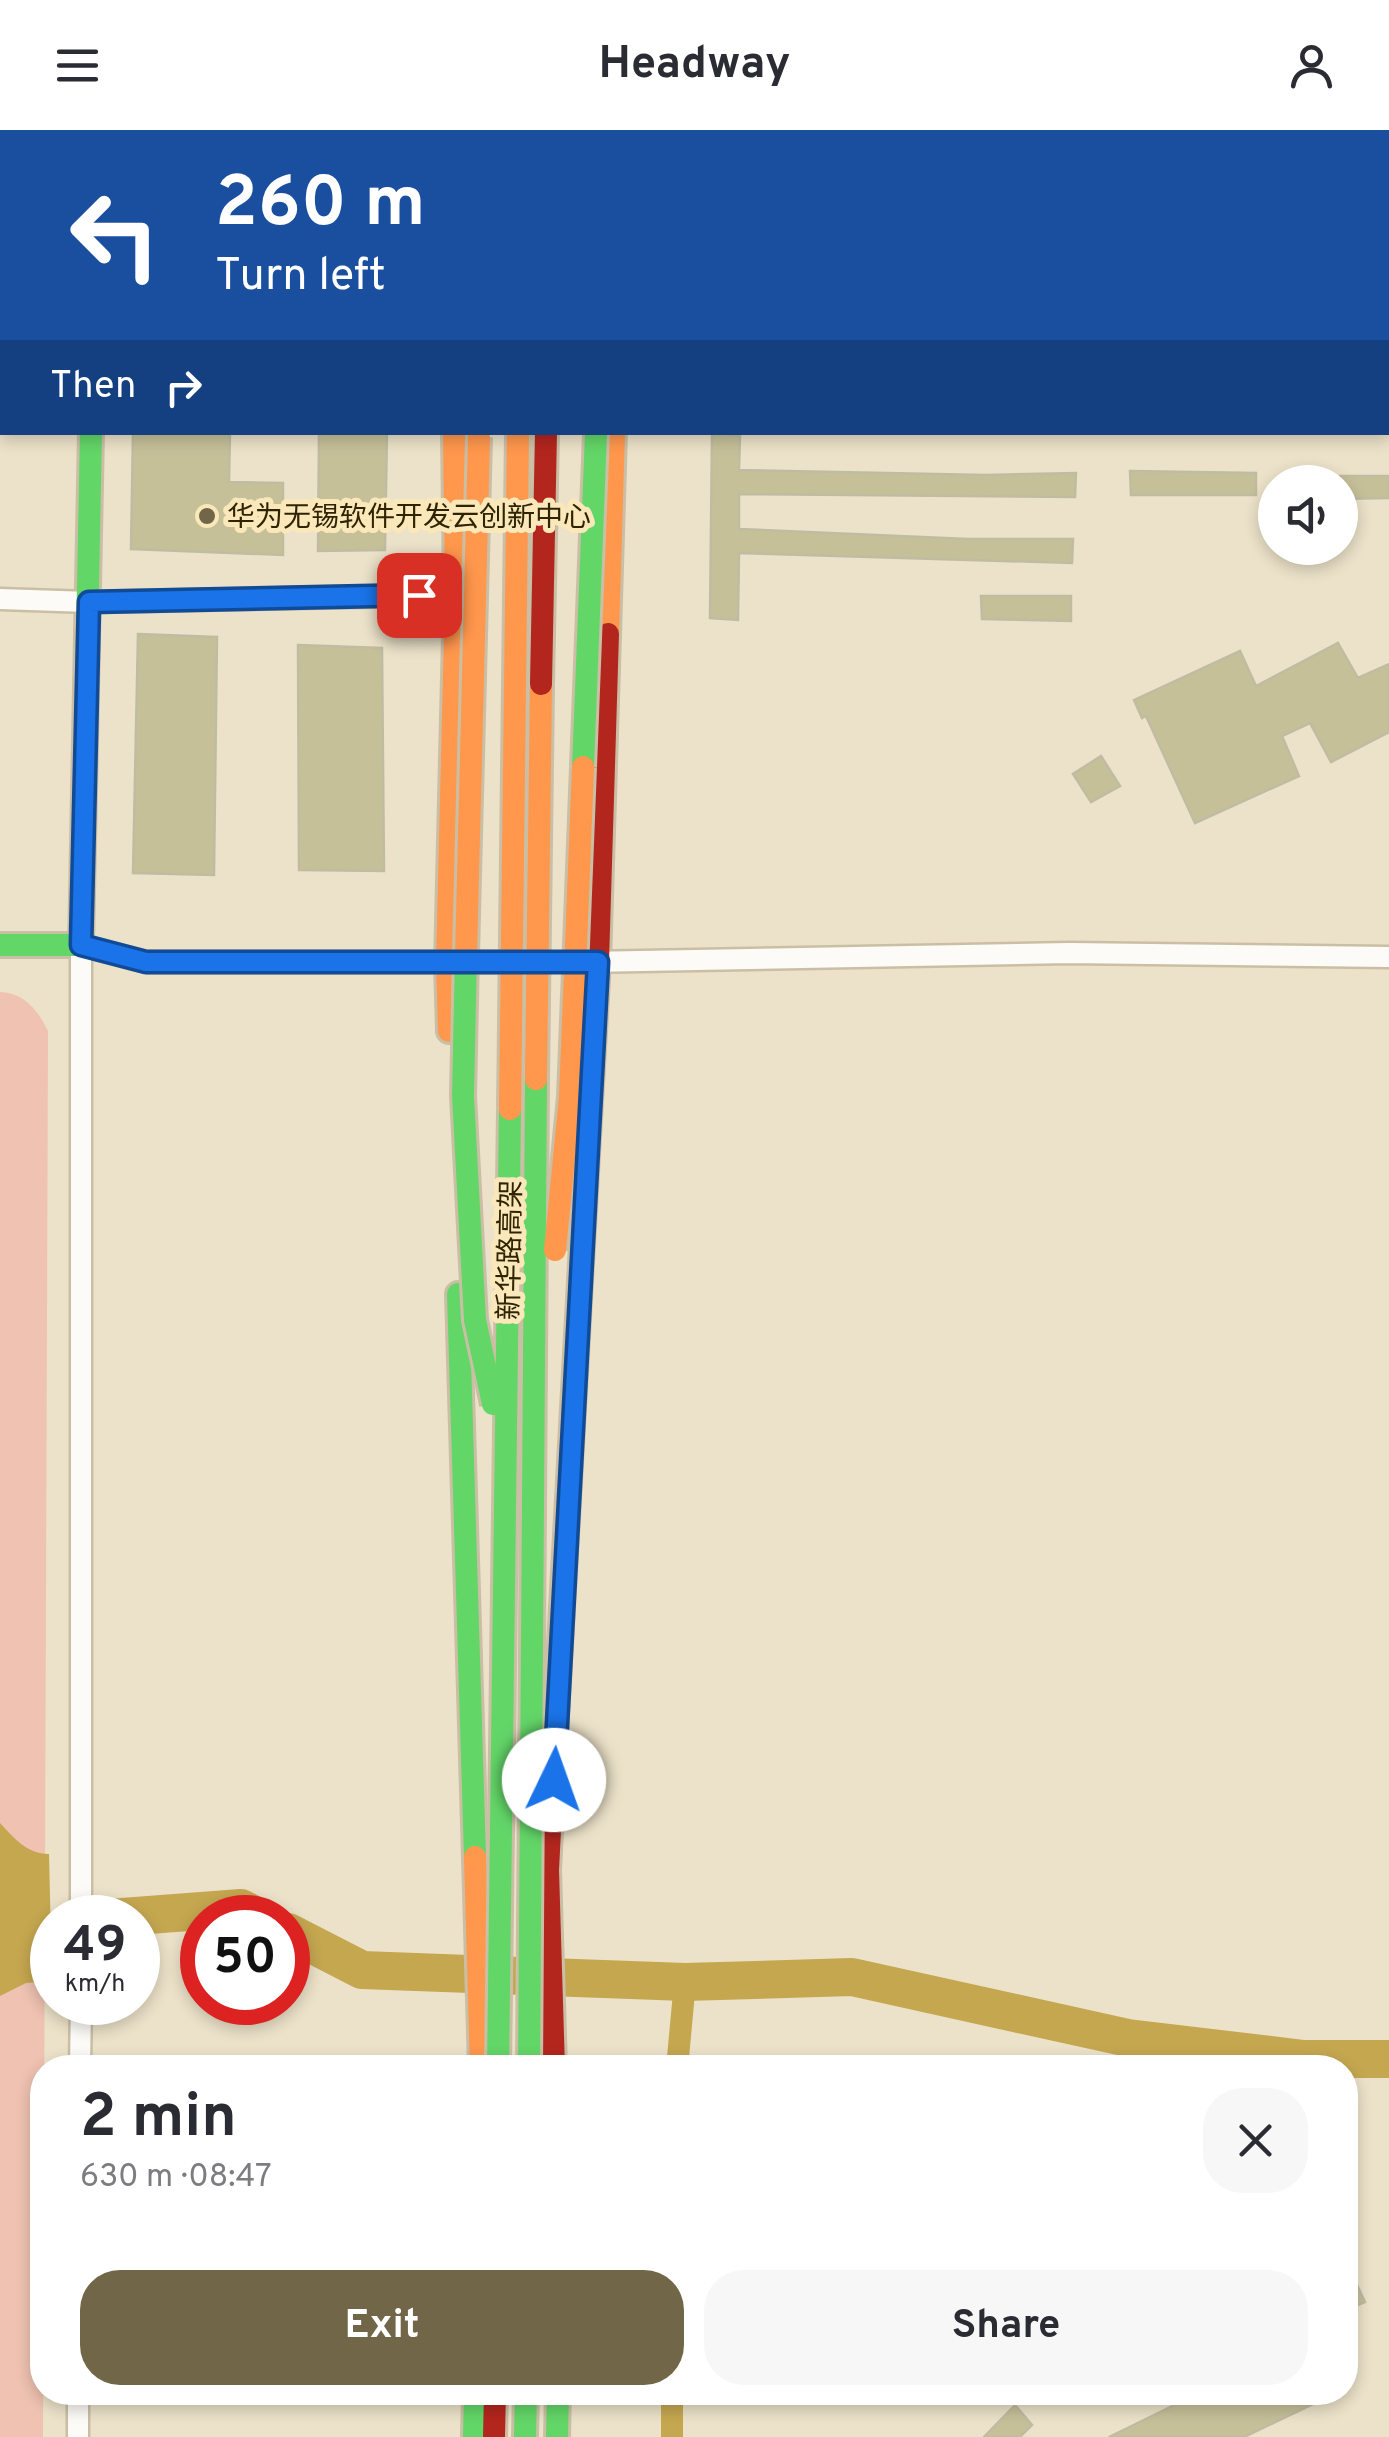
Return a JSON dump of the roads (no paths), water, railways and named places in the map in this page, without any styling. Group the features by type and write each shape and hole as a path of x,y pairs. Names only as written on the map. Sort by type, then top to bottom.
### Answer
{"main road":[{"path":"0,945 81,945 90,435"},
{"path":"454,435 456,594 447,962 481,2055"},
{"path":"479,435 463,1096 475,1320 506,1465"},
{"name":"新华路高架","path":"498,2055 518,435"},
{"name":"新华路高架","path":"529,2055 538,860 546,435"},
{"path":"533,1470 570,1097 596,435"},
{"path":"554,2055 548,1870 598,962 614,435"},
{"path":"474,2437 475,2405"},
{"path":"494,2437 495,2405"},
{"path":"525,2437 526,2405"},
{"path":"557,2437 558,2405"}],"street":[{"path":"0,600 89,602 456,594"},
{"path":"82,1895 81,945 146,962 598,962 1069,953 1389,957"},
{"path":"80,2055 81,2025"},
{"path":"78,2405 78,2437"}],"waterway":[{"path":"160,1914 180,1913"},
{"path":"310,1943 362,1970 685,1982 852,1977 1128,2038 1270,2055"},
{"path":"678,2055 685,1982"},
{"path":"1358,2059 1389,2059"},
{"path":"672,2405 672,2437"}],"place":[{"name":"华为无锡软件开发云创新中心","path":"207,516"}]}
